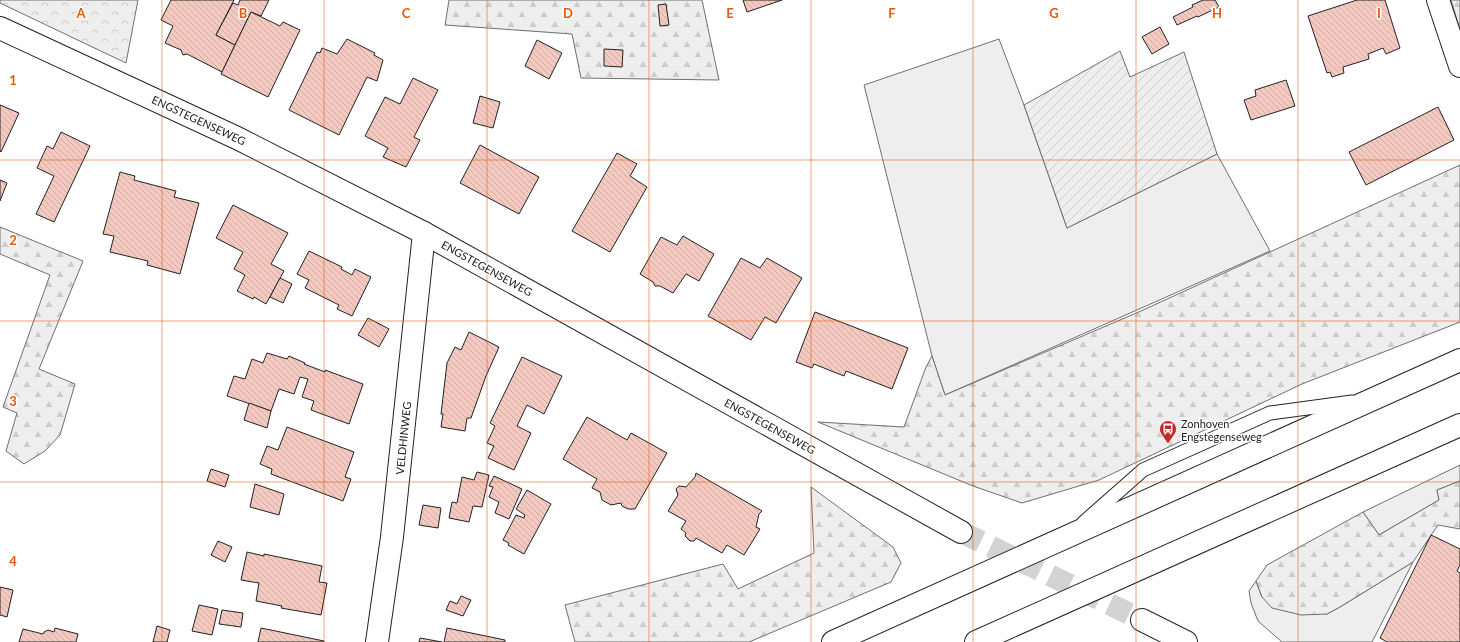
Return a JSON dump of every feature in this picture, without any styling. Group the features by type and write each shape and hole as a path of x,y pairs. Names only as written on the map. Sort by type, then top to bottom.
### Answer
{"main road":[{"path":"1438,0 1460,66"},
{"name":"ENGSTEGENSEWEG","path":"0,28 237,138 424,233 961,532"},
{"name":"VELDHINWEG","path":"377,642 392,537 424,233"},
{"path":"833,642 1460,360"},
{"path":"976,642 1460,425"},
{"path":"1142,620 1186,642"}],"lane":[{"path":"1069,536 1143,470 1270,414 1374,399"},
{"path":"994,642 1010,627"}],"green space":[{"path":"0,0 138,0 126,63 0,3"},
{"path":"449,0 702,0 719,80 581,78 572,34 445,25"},
{"path":"1451,0 1460,0 1460,30"},
{"path":"999,39 1067,228 1217,154 1270,251 945,395 932,356 864,85"},
{"path":"1120,51 1130,77 1184,52 1217,154 1067,228 1024,105"},
{"path":"1460,165 1460,322 1302,384 1099,480 1022,503 973,486 818,422 904,427 926,367 932,356 945,395 1141,311"},
{"path":"0,227 83,261 39,369 75,384 60,435 45,451 24,464 6,451 17,413 3,407 50,275 0,254"},
{"path":"1460,465 1460,481 1437,490 1439,500 1379,535 1363,512"},
{"path":"1460,481 1460,529 1438,525 1413,562 1340,607 1327,614 1301,615 1272,608 1262,597 1256,581 1267,565 1363,512 1379,535 1439,500 1437,490"},
{"path":"811,487 893,547 901,563 891,582 749,642 575,642 565,605 723,564 738,589 814,553"},
{"path":"1413,562 1372,642 1282,642 1258,621 1251,603 1249,591 1256,581 1262,597 1327,614"}],"building":[{"path":"171,0 234,0 216,35 235,45 222,72 187,54 183,55 181,50 165,43 173,26 161,20"},
{"path":"240,0 269,0 261,16 251,12 235,45 216,35 233,3 238,5"},
{"path":"743,0 782,0 747,12"},
{"path":"1203,0 1215,0 1219,7 1177,25 1173,17"},
{"path":"1357,0 1385,0 1400,48 1386,54 1383,48 1368,54 1369,59 1343,67 1344,73 1332,77 1330,72 1327,73 1308,16"},
{"path":"666,4 669,25 660,26 658,5"},
{"path":"251,12 280,26 283,22 300,30 268,97 221,74"},
{"path":"1160,27 1169,44 1152,54 1142,37"},
{"path":"347,39 375,53 374,55 383,60 377,81 367,77 339,135 289,110 317,52 320,53 322,48 337,54"},
{"path":"537,40 562,53 549,79 525,66"},
{"path":"604,49 623,50 622,67 604,66"},
{"path":"413,78 438,90 414,137 420,140 406,167 383,157 388,148 365,136 385,97 400,104"},
{"path":"1286,80 1295,106 1251,120 1244,100 1256,96 1255,90"},
{"path":"480,96 500,102 493,128 473,123"},
{"path":"0,105 19,113 1,152 0,151"},
{"path":"1438,107 1454,140 1366,185 1349,152"},
{"path":"61,132 90,146 54,222 36,214 54,176 37,168 47,146 53,149"},
{"path":"480,145 539,177 519,214 460,183"},
{"path":"617,153 637,164 630,176 647,187 610,252 572,231"},
{"path":"120,172 135,176 134,180 176,191 174,197 199,203 180,274 147,265 148,261 110,252 114,236 103,234"},
{"path":"0,180 7,183 0,201"},
{"path":"233,205 288,233 271,264 284,271 266,304 254,297 253,299 237,291 245,275 234,269 243,252 216,238"},
{"path":"683,236 714,254 699,281 686,274 673,293 660,286 655,286 653,282 640,274 661,237 677,245"},
{"path":"309,251 342,267 341,269 352,275 355,269 371,277 352,316 337,309 339,305 305,288 309,280 297,274"},
{"path":"741,258 760,268 767,258 802,278 776,323 765,317 751,340 708,316"},
{"path":"280,278 292,284 283,303 270,297"},
{"path":"815,312 908,348 892,389 846,371 844,376 814,364 812,368 796,362"},
{"path":"368,318 389,329 379,347 358,335"},
{"path":"469,332 499,347 486,376 471,418 467,418 465,431 441,427 443,414 441,414 447,363 455,347 461,350"},
{"path":"267,353 287,359 289,356 305,363 304,364 325,372 325,370 363,384 349,424 311,410 314,401 302,397 308,379 300,377 294,394 279,389 271,411 227,396 234,376 245,379 252,359 263,363"},
{"path":"522,357 562,376 544,414 527,405 517,426 531,433 514,470 488,458 494,446 487,443 495,426 490,423"},
{"path":"249,403 271,411 267,428 244,420"},
{"path":"587,417 627,440 631,433 667,453 635,509 628,509 622,506 621,503 611,505 602,500 600,492 592,488 597,479 563,459"},
{"path":"287,427 354,452 345,477 351,479 343,501 271,474 272,469 260,464 267,446 278,450"},
{"path":"211,469 229,475 225,487 207,481"},
{"path":"477,472 489,475 482,507 473,506 469,522 449,518 452,502 457,503 462,477 474,480"},
{"path":"696,473 762,511 759,514 756,527 760,529 744,555 727,545 722,553 696,538 694,541 690,541 685,536 686,533 681,529 686,521 668,511 678,495 676,489 679,486 686,487 695,477"},
{"path":"494,476 522,489 509,519 495,513 499,502 489,497 493,487 489,486"},
{"path":"255,484 284,494 279,515 250,507"},
{"path":"527,490 551,504 524,554 508,545 509,543 503,540 516,515 524,518 525,515 516,509"},
{"path":"423,505 441,508 438,528 419,525"},
{"path":"1431,535 1460,549 1460,565 1457,571 1460,573 1460,642 1387,642 1380,638"},
{"path":"218,541 232,547 225,562 211,555"},
{"path":"247,552 322,566 319,582 327,583 321,615 281,608 282,606 256,601 259,583 241,580"},
{"path":"0,587 13,590 7,617 0,615"},
{"path":"461,596 471,600 463,616 446,610 450,601 457,604"},
{"path":"199,605 218,609 212,635 192,631"},
{"path":"222,610 243,613 241,627 219,624"},
{"path":"157,626 170,630 167,642 153,642"},
{"path":"55,628 78,634 76,642 19,642 23,629 43,634 48,630 54,632"},
{"path":"261,628 324,641 324,642 258,642"},
{"path":"447,628 505,640 505,642 444,642"},
{"path":"420,638 442,642 419,642"}],"tunnel":[{"path":"961,532 1142,620"}],"place":[{"name":"Zonhoven Engstegenseweg","path":"1168,444"}]}
